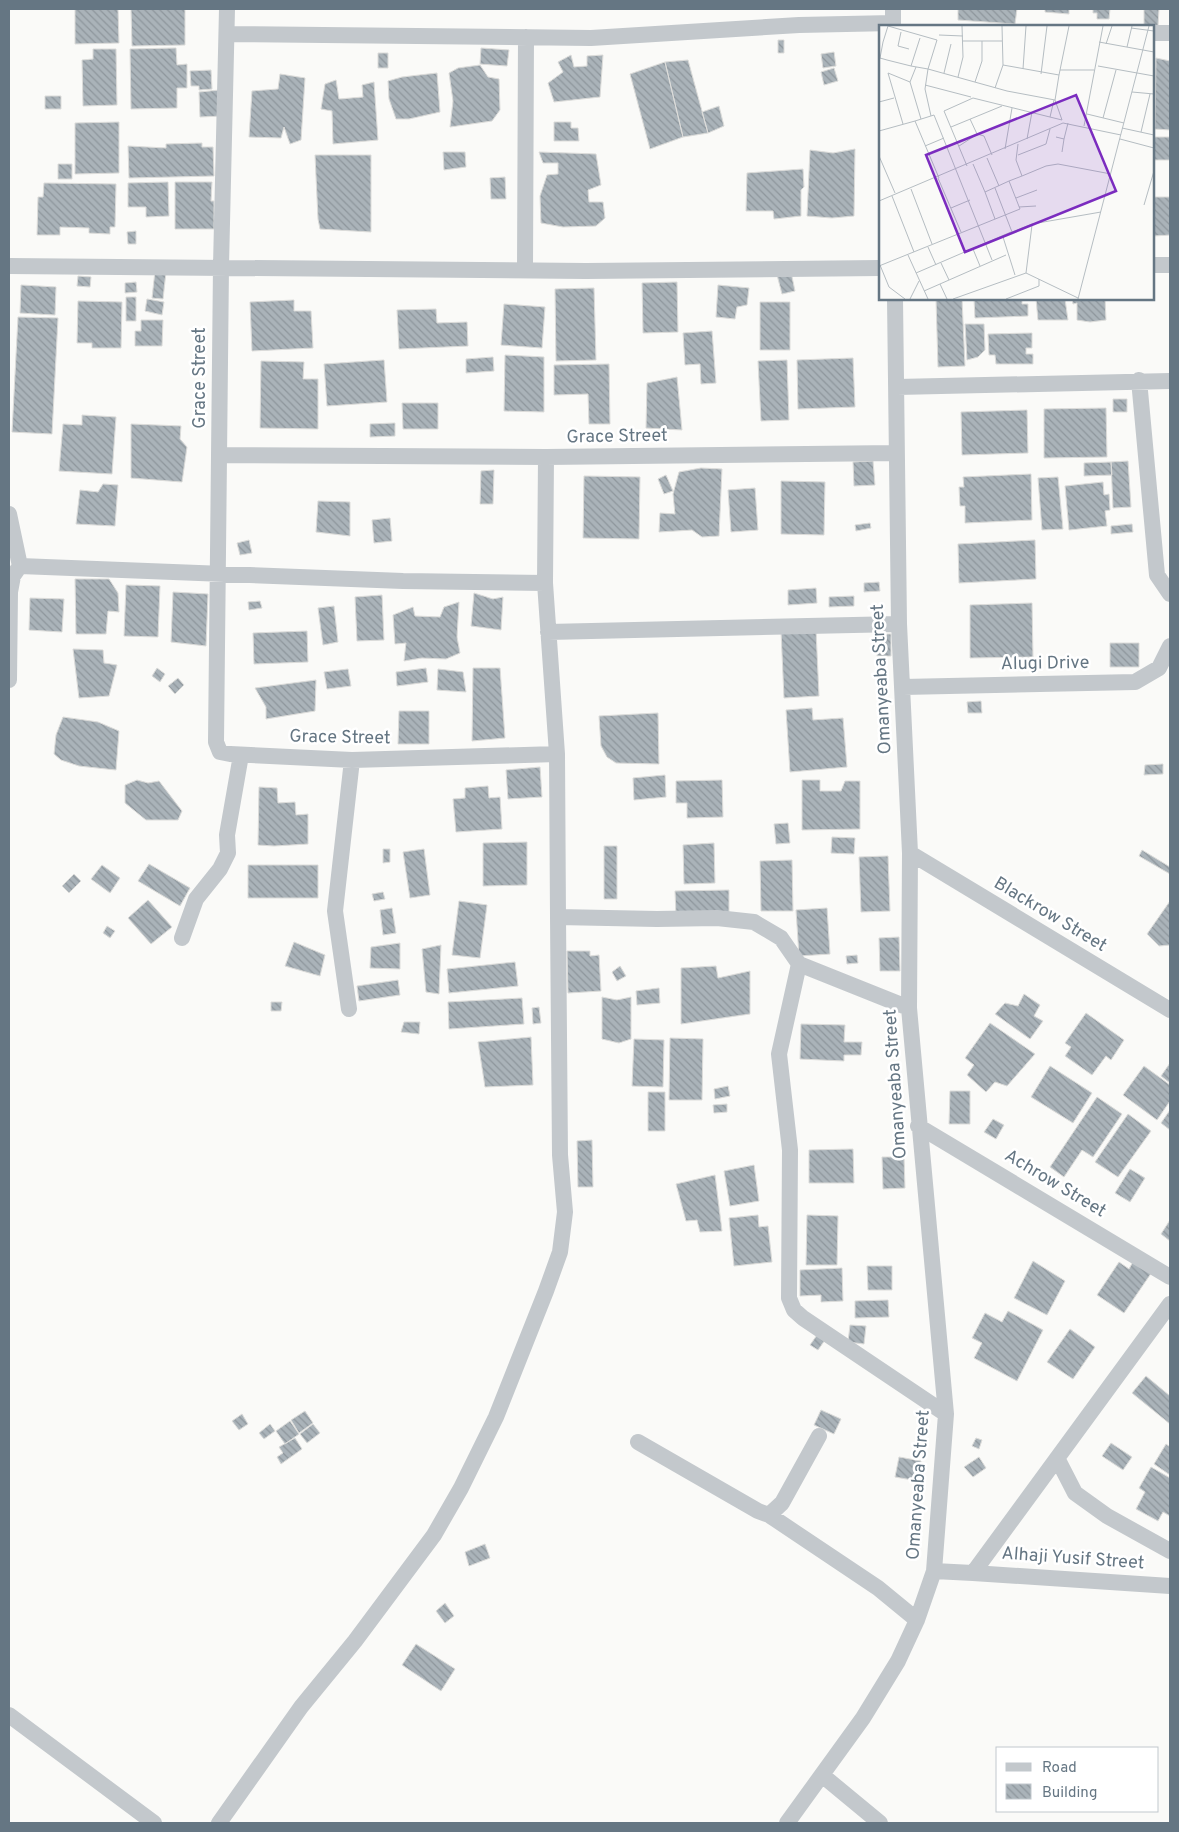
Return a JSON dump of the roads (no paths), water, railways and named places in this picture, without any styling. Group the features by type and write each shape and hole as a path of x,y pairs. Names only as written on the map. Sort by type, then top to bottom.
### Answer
{"street":[{"name":"Grace Street","path":"227,9 228,34 221,266 216,742 220,752 241,755 352,760 556,754 546,583 546,458 896,453"},
{"path":"228,34 591,38 893,19"},
{"path":"1154,33 1170,33"},
{"path":"525,269 526,37"},
{"path":"1154,265 1170,265"},
{"path":"9,266 221,266 586,271 879,268"},
{"name":"Omanyeaba Street","path":"787,1823 863,1718 898,1661 917,1620 934,1571 946,1414 918,1126 909,1008 910,853 899,624 895,300"},
{"path":"1139,380 1157,575 1170,594"},
{"path":"897,387 1170,380"},
{"path":"220,455 546,458"},
{"path":"9,514 20,566 13,576 10,592 9,680"},
{"path":"20,566 403,582 546,583"},
{"path":"548,632 899,624"},
{"name":"Alugi Drive","path":"903,688 1135,682 1159,668 1170,646"},
{"path":"219,1823 300,1706 355,1641 434,1535 461,1488 496,1417 543,1300 560,1252 564,1212 560,1145 556,754"},
{"path":"182,938 196,899 220,869 228,853 227,835 241,755"},
{"path":"349,1009 335,911 352,760"},
{"name":"Blackrow Street","path":"910,853 1170,1010"},
{"path":"558,917 717,918 754,922 781,938 799,964 909,1008"},
{"path":"799,964 779,1054 790,1150 789,1298 794,1310 803,1318 946,1414"},
{"name":"Achrow Street","path":"918,1126 1170,1277"},
{"path":"973,1572 1170,1304"},
{"path":"769,1515 782,1503 819,1436"},
{"path":"638,1442 758,1512 769,1515 878,1588 917,1620"},
{"path":"1057,1458 1075,1493 1107,1516 1170,1551"},
{"name":"Alhaji Yusif Street","path":"934,1571 1170,1586"},
{"path":"9,1715 154,1823"},
{"path":"822,1775 880,1823"}]}
